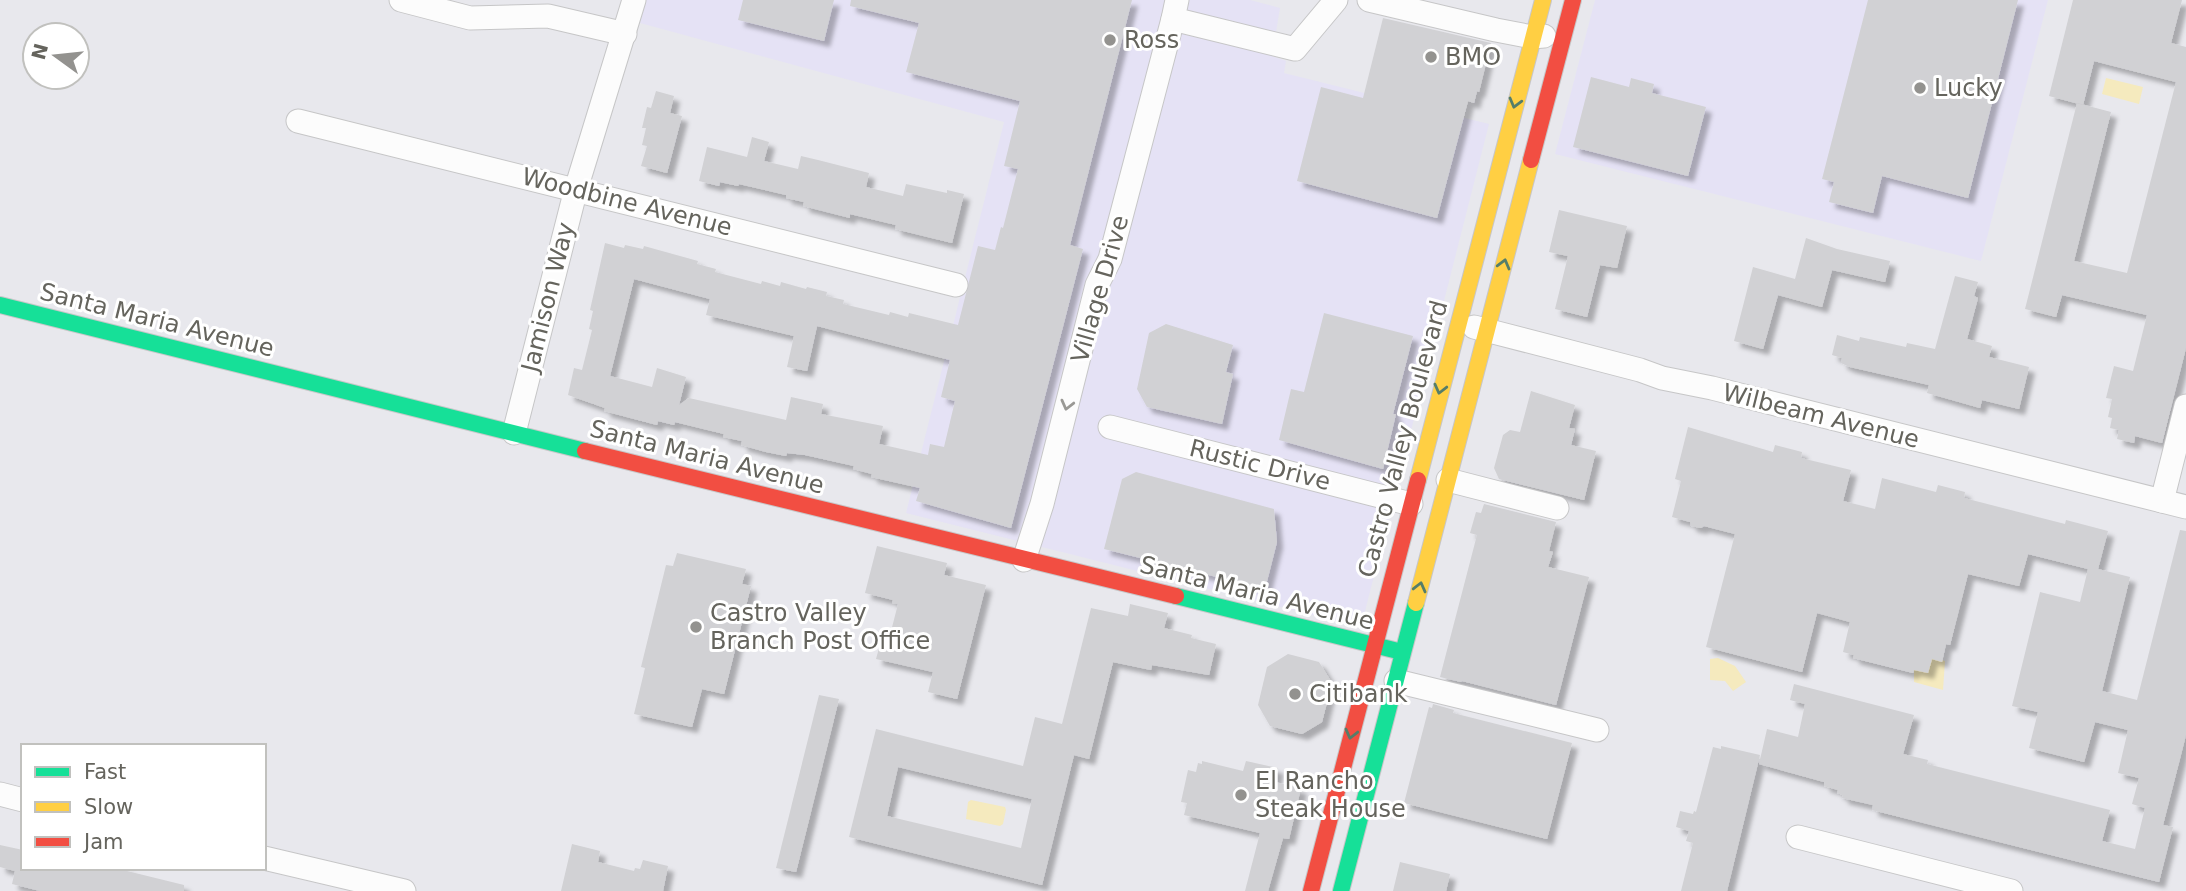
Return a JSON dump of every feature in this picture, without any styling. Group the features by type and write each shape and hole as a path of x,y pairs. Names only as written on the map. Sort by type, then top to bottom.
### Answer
{"main road":[{"name":"Castro Valley Boulevard","path":"1311,891 1542,0"},
{"path":"1341,891 1573,0"},
{"name":"Santa Maria Avenue","path":"0,305 269,370 373,400 1403,653"}],"street":[{"path":"401,0 470,18 505,9 625,34"},
{"name":"Jamison Way","path":"514,433 576,189 634,0"},
{"path":"1175,9 1295,49 1336,0"},
{"path":"1369,0 1532,37 1564,33"},
{"name":"Village Drive","path":"1024,560 1042,504 1097,285 1110,259 1175,9"},
{"name":"Woodbine Avenue","path":"298,121 956,285"},
{"name":"Wilbeam Avenue","path":"1457,323 1662,378 2186,506"},
{"path":"2162,501 2186,405"},
{"name":"Rustic Drive","path":"1110,426 1411,504"},
{"path":"1448,480 1558,508"},
{"path":"1396,681 1597,730"},
{"path":"0,794 21,799"},
{"path":"1797,837 2011,891"},
{"path":"266,858 404,891"}],"shaded area":[{"path":"646,0 1250,0 1280,8 1272,56 1286,61 1284,73 1489,124 1361,627 906,513 1004,122 640,23"},
{"path":"1595,0 2048,0 1981,261 1555,154"},
{"path":"2106,78 2143,87 2139,104 2102,94"},
{"path":"1928,656 1945,661 1943,690 1914,682 1914,667"},
{"path":"1718,658 1735,666 1746,682 1733,691 1725,681 1710,680 1710,659"},
{"path":"971,800 1005,807 1003,824 1000,826 966,819 968,802"}],"building":[{"path":"743,0 834,0 824,41 738,20"},
{"path":"851,0 1132,0 1070,245 1083,249 1011,528 916,501 920,488 871,477 872,474 853,469 854,466 805,455 787,453 786,456 766,452 741,445 742,441 723,437 724,434 675,422 674,425 658,421 657,425 604,411 605,408 568,395 574,368 582,370 592,330 589,329 593,311 590,310 605,243 624,248 625,245 643,249 644,246 698,261 697,264 716,269 715,272 761,284 762,281 780,286 781,282 806,289 807,287 827,292 826,296 844,300 843,304 889,315 890,312 908,317 909,313 958,325 978,246 995,250 1001,227 1003,228 1018,169 1004,166 1020,101 906,72 919,23 850,6","holes":["634,279 710,299 706,315 794,336 787,367 807,371 817,326 950,360 941,397 955,401 944,447 930,444 928,455 879,444 883,426 821,414 823,404 791,397 786,420 689,398 679,405 686,377 657,368 652,387 610,376"]},
{"name":"Lucky","path":"1868,0 2018,0 1968,198 1882,176 1873,213 1829,202 1834,182 1822,179"},
{"path":"2073,0 2182,0 2171,43 2186,47 2186,348 2162,443 2135,436 2134,443 2117,439 2119,430 2110,428 2112,418 2108,417 2112,399 2106,398 2114,366 2133,371 2147,315 2062,295 2056,317 2025,309 2077,103 2049,96","holes":["2094,61 2176,82 2127,273 2074,261 2111,112 2083,105"]},
{"path":"1383,18 1491,43 1479,92 1477,91 1474,103 1468,101 1437,218 1297,181 1321,87 1363,98"},
{"path":"1591,77 1629,87 1631,78 1654,84 1652,93 1706,107 1688,176 1573,147"},
{"path":"656,91 674,96 670,113 682,116 667,173 641,166 647,146 642,145 646,128 642,128 647,107 651,108"},
{"path":"752,137 769,142 764,161 798,169 801,156 818,160 869,173 866,187 903,196 906,184 964,194 952,243 895,229 896,225 850,214 850,218 803,206 804,202 786,198 786,195 739,184 720,182 719,186 699,181 707,147 747,157"},
{"path":"1559,210 1627,226 1617,268 1600,265 1587,317 1555,309 1568,256 1549,252"},
{"path":"1806,238 1837,249 1890,261 1885,282 1832,270 1822,307 1778,295 1763,349 1734,341 1753,267 1795,279"},
{"path":"1955,276 1978,282 1974,296 1978,298 1967,339 1992,346 1989,357 2029,367 2019,409 1982,400 1980,408 1927,393 1929,385 1850,367 1841,363 1842,358 1832,355 1837,335 1859,341 1860,337 1906,347 1907,343 1935,349"},
{"path":"1324,313 1413,336 1393,414 1396,414 1383,469 1279,440 1291,389 1304,392"},
{"path":"1166,324 1233,345 1226,372 1233,374 1222,424 1147,407 1137,389 1149,333"},
{"path":"1531,391 1575,405 1569,428 1575,429 1571,445 1596,451 1584,500 1499,479 1494,468 1503,435 1510,430 1520,432"},
{"path":"1688,427 1773,452 1775,445 1802,452 1801,458 1851,470 1843,501 1875,509 1882,478 1936,492 1938,485 1965,492 1964,498 2065,524 2066,520 2108,531 2098,569 2130,577 2102,691 2137,700 2180,530 2186,531 2186,735 2163,825 2173,827 2159,882 1872,810 1873,805 1842,798 1843,795 1837,793 1838,790 1824,786 1824,782 1759,764 1767,729 1798,737 1805,704 1790,700 1794,684 1914,715 1903,754 1928,760 1927,764 2110,810 2102,841 2135,849 2145,808 2132,804 2139,778 2118,773 2128,730 2095,722 2084,762 2029,748 2038,712 2012,706 2040,592 2080,602 2088,569 2028,554 2019,586 1968,574 1950,645 1946,644 1942,662 1932,659 1928,673 1914,670 1913,673 1853,658 1854,655 1843,652 1850,622 1817,613 1802,672 1706,647 1735,534 1704,526 1691,526 1690,522 1672,517 1681,481 1675,479"},
{"path":"1136,472 1274,509 1277,542 1265,589 1104,549 1122,479"},
{"path":"1484,504 1556,522 1549,551 1553,552 1548,567 1589,577 1556,705 1440,677 1477,535 1470,533 1476,512 1481,513"},
{"path":"877,546 947,563 944,575 986,585 957,699 928,692 933,672 876,659 882,637 889,639 898,604 892,603 893,600 865,593"},
{"name":"Castro Valley Branch Post Office","path":"677,553 746,569 742,584 751,586 724,694 702,689 692,727 634,714 645,668 641,667 666,565 673,566"},
{"path":"1130,604 1168,613 1164,628 1216,644 1209,675 1152,665 1151,670 1113,662 1089,759 1074,755 1042,885 849,837 876,729 1023,766 1035,717 1062,724 1091,608 1128,616","holes":["898,767 1032,799 1021,848 887,816"]},
{"name":"Citibank","path":"1288,654 1319,662 1332,683 1322,722 1302,734 1270,726 1258,705 1267,667"},
{"path":"819,695 839,699 796,872 776,868"},
{"path":"1433,704 1454,710 1453,713 1572,743 1547,839 1404,803 1429,707 1432,708"},
{"path":"1721,746 1760,755 1727,891 1681,891 1693,843 1686,841 1689,831 1676,827 1680,811 1693,814 1696,812 1713,747 1721,749"},
{"name":"El Rancho Steak House","path":"1202,761 1243,771 1246,761 1278,768 1275,782 1301,788 1289,839 1283,838 1268,891 1245,891 1260,833 1184,815 1187,803 1181,802 1188,770 1196,772 1198,763 1202,764"},
{"path":"572,844 600,851 598,862 634,871 635,868 640,869 643,860 668,866 663,891 561,891"},
{"path":"0,845 21,850 21,870 127,870 184,885 184,891 40,891 12,884 15,871 0,867"},
{"path":"1400,862 1450,874 1446,891 1393,891"}],"traffic: fast":[{"path":"0,305 585,451"},
{"path":"1176,596 1398,651"},
{"path":"1341,891 1416,603"}],"traffic: slow":[{"path":"1418,480 1543,0"},
{"path":"1416,603 1531,160"}],"traffic: jam":[{"path":"1531,160 1573,0"},
{"path":"585,451 1176,596"},
{"path":"1311,891 1418,480"}],"place":[{"name":"Ross","path":"1110,40"},
{"name":"BMO","path":"1431,57"},
{"name":"Lucky","path":"1920,88"},
{"name":"Castro Valley Branch Post Office","path":"696,627"},
{"name":"Citibank","path":"1295,694"},
{"name":"El Rancho Steak House","path":"1241,795"}]}
